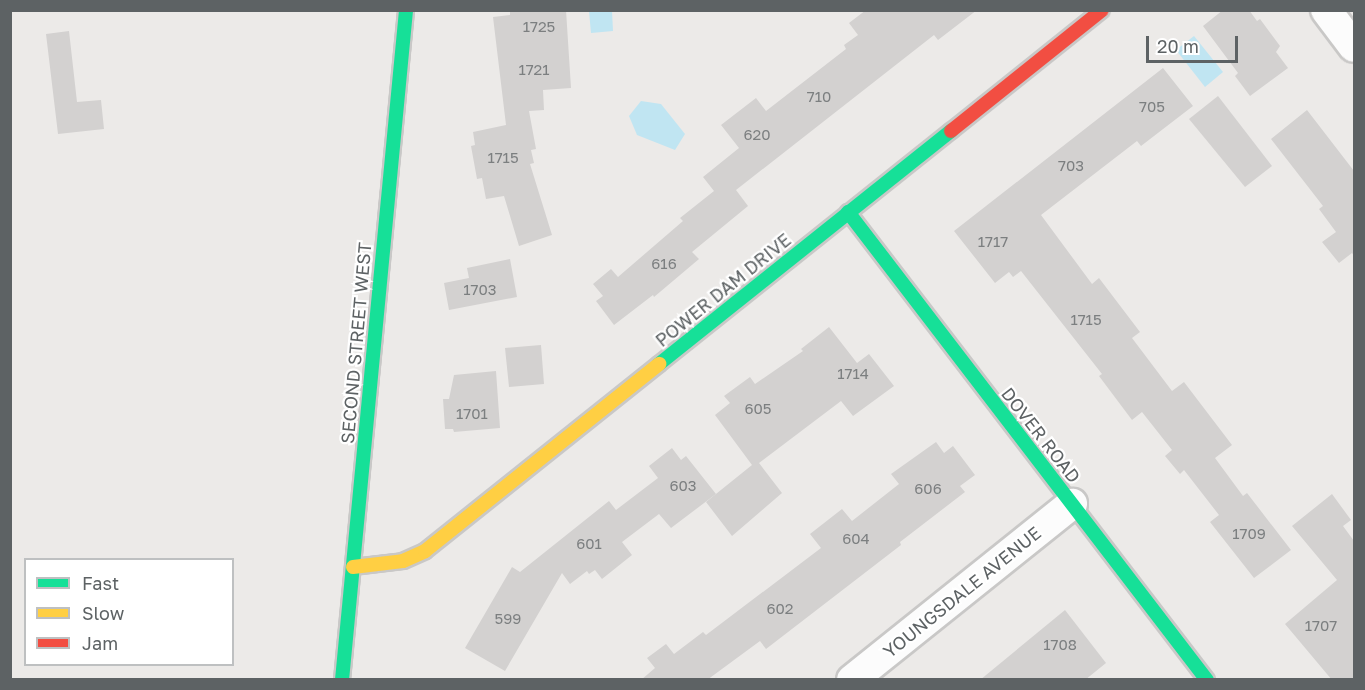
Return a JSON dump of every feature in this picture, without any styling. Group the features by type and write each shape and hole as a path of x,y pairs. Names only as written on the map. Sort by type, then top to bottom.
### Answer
{"street":[{"name":"SECOND STREET WEST","path":"342,680 406,10"},
{"name":"POWER DAM DRIVE","path":"353,567 403,561 425,551 1102,10"},
{"path":"1326,10 1354,46"},
{"name":"DOVER ROAD","path":"848,212 1208,680"},
{"name":"YOUNGSDALE AVENUE","path":"852,680 1072,504"}],"water":[{"path":"589,11 612,11 613,31 591,33"},
{"path":"1194,36 1223,72 1205,87 1176,50"},
{"path":"641,101 661,104 685,134 675,150 637,135 629,116"}],"building":[{"path":"510,10 566,10 571,88 543,90 544,110 529,111 536,149 531,150 534,163 530,164 552,235 519,246 504,196 486,199 482,178 477,179 471,146 475,145 473,132 506,125 493,17 510,15"},
{"path":"866,10 977,10 938,40 934,35 736,190 748,206 692,252 699,259 654,297 653,295 614,325 596,301 603,296 593,284 611,269 618,277 683,221 680,218 714,191 703,177 739,148 721,125 756,98 766,111 846,49 844,45 858,35 849,23"},
{"path":"1223,10 1249,10 1257,21 1260,19 1280,46 1276,52 1288,68 1250,96 1235,76 1238,73 1203,26"},
{"path":"69,31 77,102 101,100 104,129 58,134 46,34"},
{"path":"1163,68 1193,106 1141,146 1137,141 1041,215 1092,284 1099,278 1140,332 1132,338 1172,391 1184,382 1232,445 1215,458 1243,496 1247,493 1291,550 1254,578 1210,522 1219,515 1184,470 1180,474 1165,456 1172,450 1142,412 1132,420 1099,376 1102,374 1021,271 1013,277 1009,272 995,283 954,231"},
{"path":"1218,96 1272,166 1245,187 1189,119"},
{"path":"1307,110 1354,171 1354,256 1352,253 1339,263 1322,242 1336,232 1319,209 1323,206 1271,139"},
{"path":"510,259 517,297 449,310 444,283 469,278 467,268"},
{"path":"829,327 857,363 869,354 894,386 853,416 841,401 759,463 782,493 732,536 706,502 752,465 715,415 730,403 724,396 750,377 755,384 803,351 801,349"},
{"path":"541,345 544,384 509,387 505,348"},
{"path":"496,371 500,428 454,432 453,429 445,429 443,399 449,399 454,375"},
{"path":"936,442 944,453 953,446 975,475 960,486 965,492 900,542 901,545 766,649 760,641 707,680 641,680 655,668 647,658 666,644 674,654 703,632 706,635 821,548 810,534 842,509 852,521 899,484 891,474"},
{"path":"672,448 681,460 686,456 716,494 671,528 659,514 622,542 632,555 602,579 595,570 589,574 587,571 570,584 562,573 505,671 465,648 512,567 520,572 609,501 616,510 658,478 649,466"},
{"path":"1332,494 1351,520 1343,526 1354,541 1354,680 1332,680 1285,624 1337,580 1292,526"},
{"path":"1065,610 1106,663 1085,680 980,680"}],"traffic: fast":[{"path":"342,680 406,10"},
{"path":"659,364 951,131"},
{"path":"848,212 1207,680"}],"traffic: slow":[{"path":"353,567 403,561 425,551 659,364"}],"traffic: jam":[{"path":"951,131 1102,10"}]}
